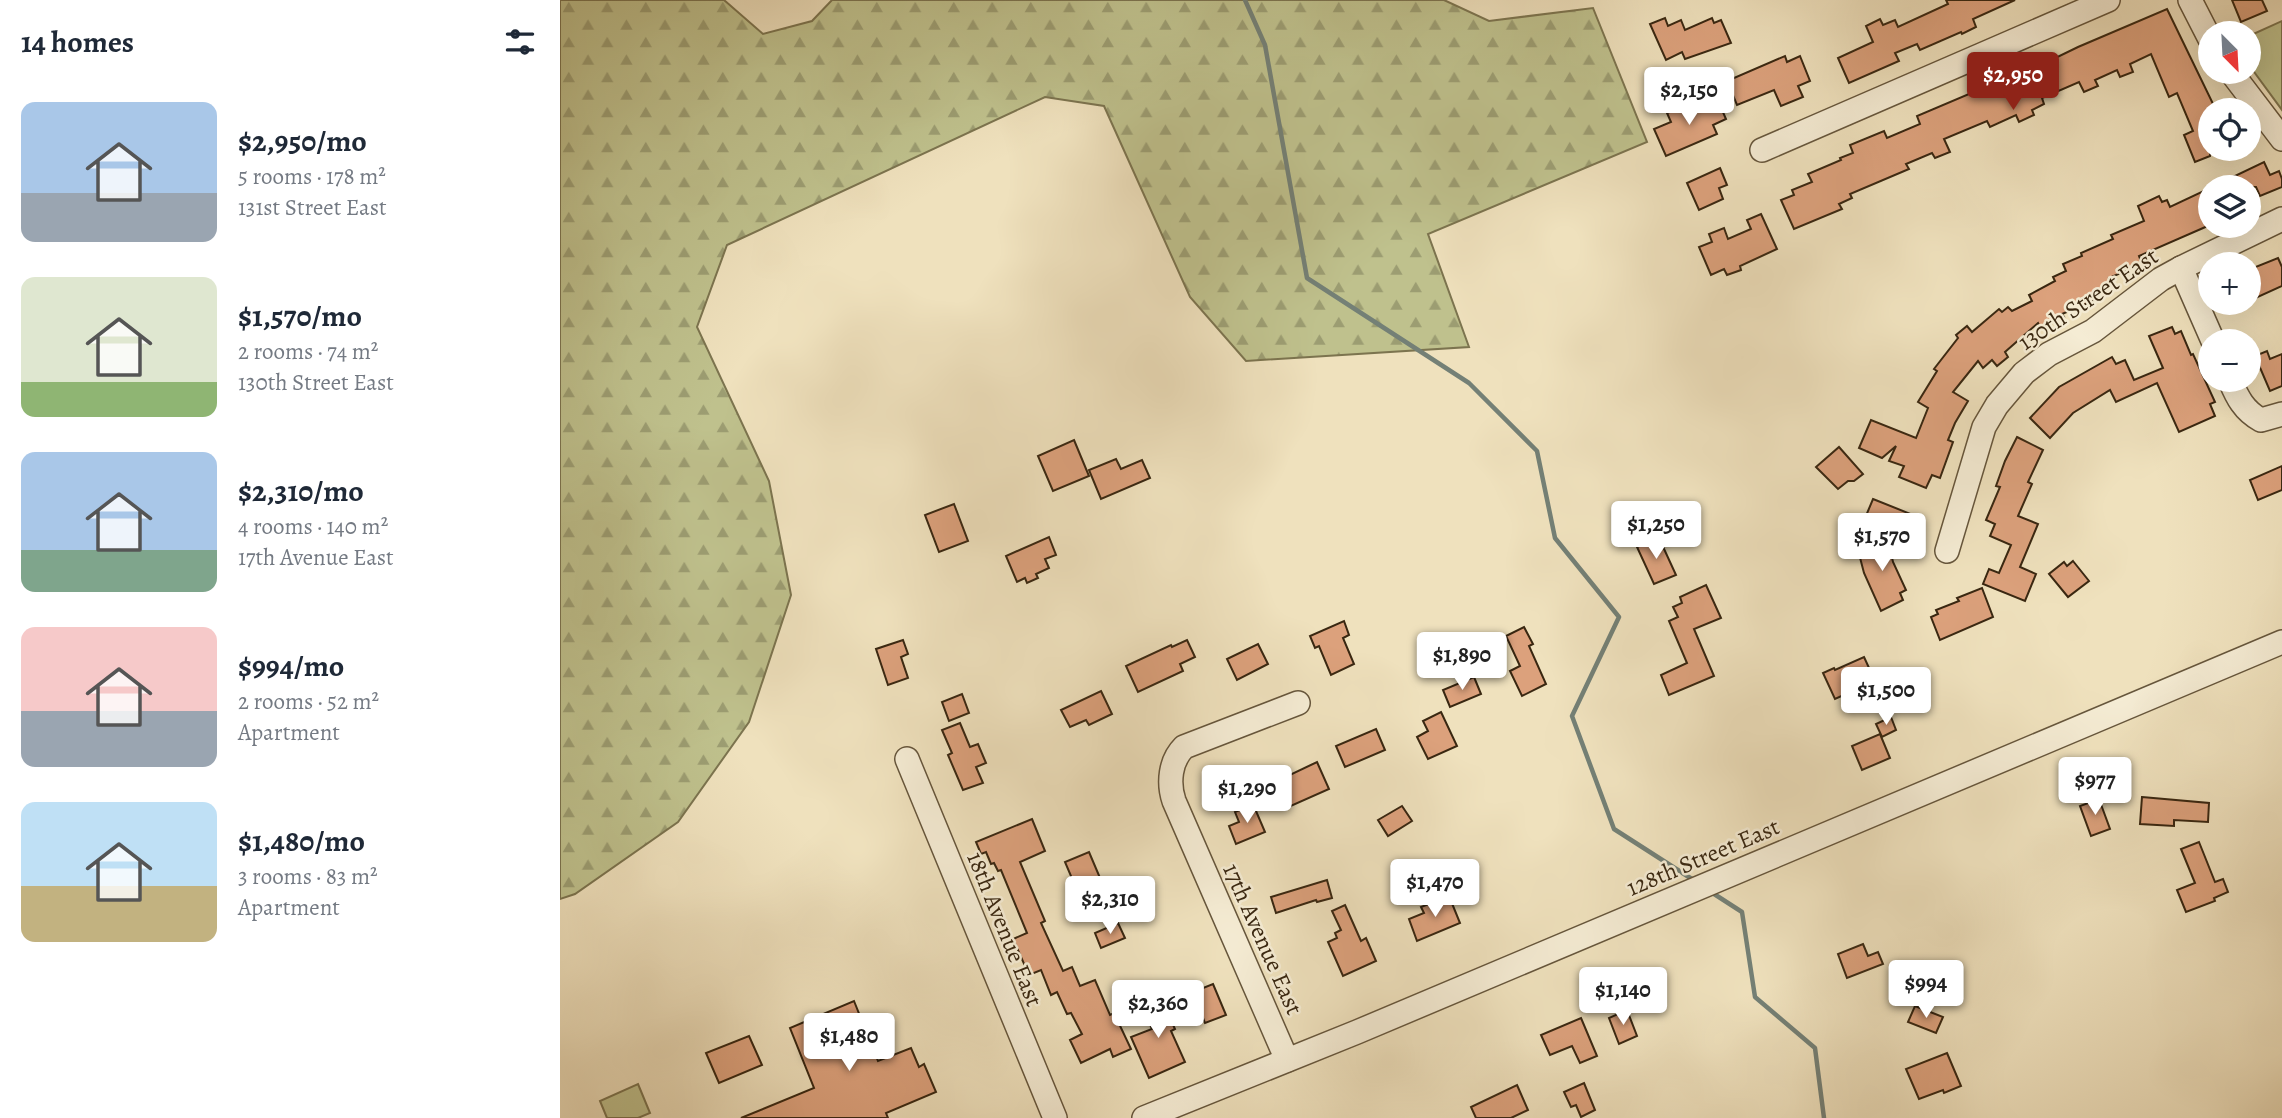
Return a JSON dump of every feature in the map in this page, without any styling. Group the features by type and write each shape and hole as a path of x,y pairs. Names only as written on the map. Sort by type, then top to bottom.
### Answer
{"street":[{"path":"1762,150 2108,0"},
{"path":"2190,0 2201,21"},
{"path":"2240,84 2282,139"},
{"name":"130th Street East","path":"1947,551 1984,427 1997,405 2034,364 2093,331 2161,279 2282,219"},
{"path":"2181,268 2208,329"},
{"path":"2235,392 2239,401 2252,415 2272,417"},
{"name":"128th Street East","path":"1144,1118 2282,642"},
{"name":"17th Avenue East","path":"1287,1060 1174,801 1170,783 1175,760 1184,747 1298,703"},
{"name":"18th Avenue East","path":"907,759 1055,1118"}],"green space":[{"path":"560,0 724,0 763,34 812,21 832,0 1444,0 1489,21 1593,8 1647,142 1428,234 1469,347 1246,361 1190,297 1104,106 1045,97 727,245 697,327 769,481 791,595 749,722 678,822 575,894 560,899"},
{"path":"2282,21 2282,110 2261,81 2261,31"},
{"path":"638,1084 650,1113 638,1118 607,1118 600,1101"}],"building":[{"path":"1946,0 2015,0 1973,19 1976,27 1962,34 1961,32 1920,50 1917,44 1895,53 1899,61 1849,83 1838,58 1873,42 1866,26 1880,19 1883,25 1895,20 1898,27 1948,4"},
{"path":"2232,0 2262,0 2267,11 2241,21"},
{"path":"2167,9 2198,73 2198,84 2203,84 2210,98 2198,98 2198,161 2195,162 2184,135 2193,131 2177,93 2169,97 2151,54 2130,64 2133,72 2120,77 2117,70 2095,80 2098,86 2084,92 2079,82 2042,98 2044,104 2032,110 2034,115 2019,122 2016,115 1990,127 1987,121 1944,139 1950,152 1935,158 1932,153 1906,164 1909,169 1850,194 1852,198 1839,204 1842,209 1794,229 1781,200 1794,195 1792,190 1812,182 1808,174 1853,153 1850,145 1884,131 1887,138 1920,124 1917,116 2016,74 2018,78 2048,66 2047,62"},
{"path":"1665,18 1668,26 1681,20 1685,30 1712,18 1714,23 1721,20 1731,43 1685,59 1682,52 1666,60 1650,24"},
{"path":"1785,56 1787,62 1800,56 1810,81 1798,86 1803,97 1781,106 1774,90 1737,105 1727,81"},
{"path":"1703,101 1706,108 1719,103 1726,119 1713,125 1717,134 1666,156 1654,129 1671,122 1667,113 1678,109 1680,111"},
{"path":"2264,162 2270,175 2279,171 2282,187 2261,196 2261,175 2237,175"},
{"path":"1720,168 1727,185 1719,188 1723,199 1699,210 1687,183"},
{"path":"2198,194 2198,230 2139,256 2142,264 2109,278 2114,288 2094,297 2095,300 2062,314 2064,317 2041,329 2038,323 2005,352 2008,357 1997,366 1992,360 1983,368 1978,361 1953,392 1968,401 1948,440 1953,442 1940,478 1932,475 1926,488 1899,477 1904,466 1889,461 1896,446 1882,458 1859,448 1871,420 1916,438 1928,408 1918,402 1937,371 1934,369 1958,338 1956,335 1967,326 1972,332 1999,309 2002,312 2008,307 2012,311 2032,301 2029,295 2055,281 2053,277 2066,271 2063,264 2113,239 2111,235 2144,221 2138,206 2159,196 2162,202 2167,200 2170,207"},
{"path":"1761,214 1777,249 1740,266 1741,270 1727,275 1724,269 1711,275 1699,247 1712,242 1709,234 1724,228 1728,239 1751,229 1747,220"},
{"path":"2278,258 2282,267 2282,286 2261,296 2261,265"},
{"path":"2172,327 2175,334 2181,331 2198,365 2198,392 2210,392 2215,402 2210,404 2215,416 2179,432 2157,383 2116,402 2110,390 2073,413 2050,438 2030,418 2059,387 2112,357 2116,364 2125,360 2134,380 2163,368 2149,336"},
{"path":"2267,351 2270,359 2282,354 2282,386 2270,391 2261,370 2261,354"},
{"path":"2017,437 2043,450 2028,482 2032,484 2018,516 2038,524 2020,567 2036,574 2025,601 1983,584 1989,569 1999,573 2011,545 1990,536 1995,524 1986,520 2000,487 1996,486 2005,461"},
{"path":"1074,440 1089,476 1053,491 1038,456"},
{"path":"1839,447 1863,474 1838,489 1816,467"},
{"path":"1116,459 1121,469 1142,460 1150,478 1101,499 1089,470"},
{"path":"2282,466 2282,490 2258,500 2250,480"},
{"path":"1873,499 1913,515 1907,530 1899,527 1895,536 1863,523"},
{"path":"954,504 968,541 939,552 925,515"},
{"path":"1049,537 1056,555 1045,559 1049,568 1036,574 1038,578 1027,583 1025,578 1017,582 1006,556"},
{"path":"1659,538 1676,575 1654,584 1637,547"},
{"path":"1895,538 1890,549 1906,590 1900,593 1903,600 1881,611 1864,573 1857,546"},
{"path":"2073,561 2089,581 2068,597 2049,574 2064,562 2067,566"},
{"path":"1706,585 1721,618 1694,629 1714,676 1669,695 1661,675 1687,663 1669,621 1678,617 1673,607 1682,603 1680,597"},
{"path":"1982,588 1993,617 1940,640 1931,617 1938,614 1936,610"},
{"path":"1344,621 1349,635 1343,638 1354,664 1331,675 1319,646 1315,648 1310,636"},
{"path":"1524,627 1533,644 1529,646 1546,684 1522,696 1510,671 1520,666 1506,636"},
{"path":"903,640 908,654 901,657 908,678 888,685 876,649"},
{"path":"1187,640 1195,657 1180,664 1183,671 1138,692 1126,666"},
{"path":"1258,644 1268,664 1237,680 1227,659"},
{"path":"1864,657 1875,681 1835,699 1823,673"},
{"path":"1474,677 1481,694 1450,707 1443,690"},
{"path":"1101,691 1112,714 1089,725 1086,720 1070,727 1061,710"},
{"path":"962,694 969,713 949,721 942,702"},
{"path":"1441,712 1457,746 1428,759 1417,737 1428,731 1423,721"},
{"path":"1891,717 1896,730 1882,737 1876,724"},
{"path":"960,723 970,747 978,744 986,763 976,767 983,783 963,790 948,755 952,753 942,730"},
{"path":"1376,729 1385,750 1345,767 1336,746"},
{"path":"1880,734 1890,758 1862,770 1852,746"},
{"path":"1317,762 1329,789 1284,809 1269,776 1287,768 1290,775"},
{"path":"2142,797 2209,803 2208,822 2174,820 2174,826 2140,824"},
{"path":"2099,799 2110,829 2091,836 2080,806"},
{"path":"1253,804 1265,832 1236,844 1229,826 1239,822 1235,812"},
{"path":"1402,806 1412,821 1388,836 1378,820"},
{"path":"1032,819 1045,851 1020,862 1045,921 1041,923 1063,971 1072,967 1080,986 1095,980 1110,1015 1114,1013 1131,1049 1113,1057 1110,1049 1081,1063 1070,1040 1082,1034 1071,1013 1067,1014 1057,992 1051,995 1041,970 1029,975 1013,939 1027,933 1001,870 998,871 994,863 991,864 986,852 981,854 976,842"},
{"path":"2199,842 2215,882 2223,879 2228,892 2214,898 2215,901 2186,912 2177,890 2195,883 2181,849"},
{"path":"1089,852 1103,885 1079,895 1065,862"},
{"path":"1327,880 1332,898 1317,902 1316,900 1276,913 1271,897"},
{"path":"1449,896 1460,923 1417,941 1409,919 1424,913 1421,907"},
{"path":"1345,905 1361,941 1366,938 1376,961 1343,976 1328,942 1337,938 1335,933 1341,930 1332,911"},
{"path":"1118,923 1125,938 1101,948 1095,933"},
{"path":"1863,944 1868,956 1878,952 1883,964 1847,978 1838,954"},
{"path":"1213,984 1226,1015 1205,1023 1193,992"},
{"path":"1159,994 1175,1029 1171,1031 1185,1062 1149,1078 1131,1037 1152,1029 1141,1003"},
{"path":"854,1001 878,1061 911,1048 919,1067 924,1064 936,1092 886,1113 888,1118 741,1118 814,1088 790,1028"},
{"path":"1915,1006 1943,1017 1936,1033 1908,1022"},
{"path":"1627,1010 1637,1036 1619,1044 1609,1018"},
{"path":"1581,1018 1597,1056 1580,1063 1572,1046 1550,1055 1541,1035"},
{"path":"749,1036 762,1065 719,1083 706,1053"},
{"path":"1947,1053 1961,1086 1919,1099 1906,1069"},
{"path":"1584,1083 1595,1110 1581,1117 1576,1105 1571,1107 1564,1092"},
{"path":"1517,1085 1528,1110 1511,1118 1476,1118 1471,1107"}],"waterway":[{"path":"1245,0 1265,45 1307,278 1469,383 1537,451 1555,538 1619,617 1572,716 1614,829 1695,881"},
{"path":"1711,892 1742,912 1755,997 1815,1048 1824,1118"}]}
